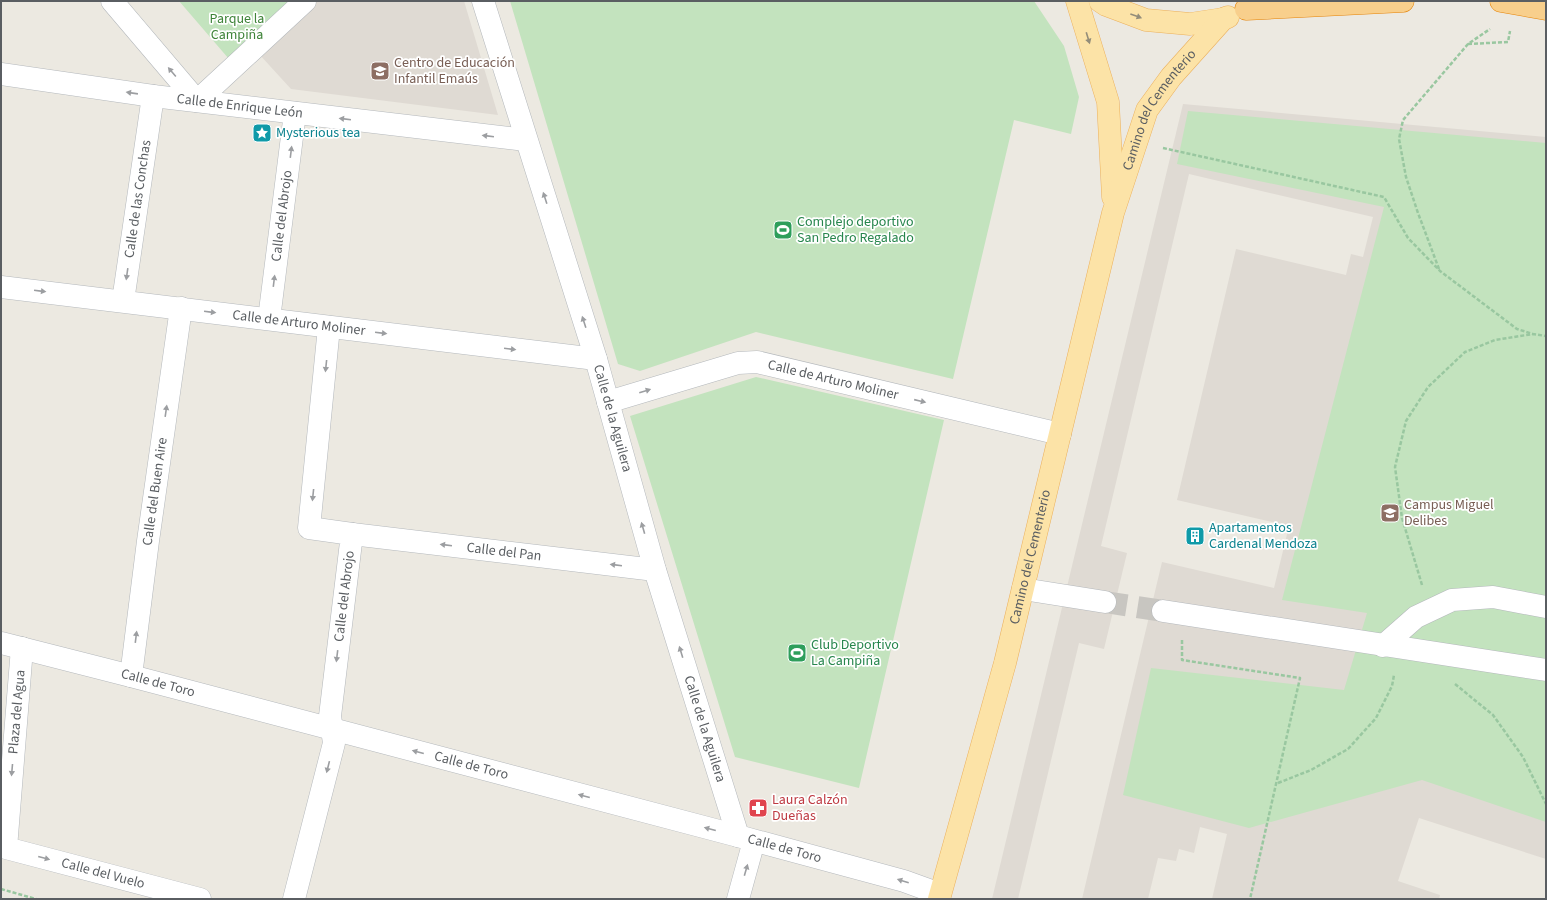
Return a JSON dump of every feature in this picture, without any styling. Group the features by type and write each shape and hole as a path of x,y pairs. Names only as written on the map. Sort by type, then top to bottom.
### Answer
{"highway":[{"path":"1253,5 1403,1"},
{"path":"1509,2 1546,9"}],"main road":[{"name":"Camino del Cementerio","path":"1077,1 1108,102 1113,213"},
{"path":"1100,1 1106,5 1146,20 1190,24 1223,19 1253,5"},
{"name":"Camino del Cementerio","path":"939,897 1005,663 1113,213 1147,110 1171,77 1223,19"}],"street":[{"path":"112,1 197,102 305,1"},
{"name":"Calle de la Aguilera","path":"483,1 596,359 655,570 746,839"},
{"name":"Calle de Enrique León","path":"1,74 197,102 526,140"},
{"name":"Calle de las Conchas","path":"123,301 153,96"},
{"name":"Calle del Abrojo","path":"269,319 295,113"},
{"name":"Calle de Arturo Moliner","path":"1,286 596,359"},
{"name":"Calle del Buen Aire","path":"131,676 148,541 181,308"},
{"name":"Calle del Abrojo","path":"294,899 334,743 330,716 352,534 309,528 329,327"},
{"name":"Calle de Arturo Moliner","path":"608,402 738,363 757,362 1060,434"},
{"name":"Calle del Pan","path":"352,534 655,570"},
{"path":"1023,589 1105,602"},
{"path":"1391,647 1416,617 1452,600 1493,597 1546,607"},
{"path":"1172,612 1546,670"},
{"name":"Calle de Toro","path":"1,643 131,676 904,881 939,897"},
{"name":"Plaza del Agua","path":"6,848 22,648"},
{"path":"738,899 746,839"},
{"name":"Calle del Vuelo","path":"6,848 200,899"}],"path":[{"path":"1468,44 1508,42 1509,2"},
{"path":"1440,271 1418,214 1406,177 1400,139 1403,120 1468,44 1490,28"},
{"path":"1158,147 1384,196 1408,238 1440,271 1517,329 1546,336"},
{"path":"1429,610 1402,518 1395,467 1406,421 1428,387 1465,352 1496,340 1533,334"},
{"path":"1172,612 1182,660 1300,678 1250,899"},
{"path":"1277,783 1311,770 1348,749 1376,718 1392,686 1391,647"},
{"path":"1458,657 1453,683 1493,715 1523,756 1546,804"},
{"path":"1,889 36,899"}],"shaded area":[{"name":"Centro de Educación Infantil Emaús","path":"316,1 464,1 498,115 291,89 259,54"},
{"name":"Campus Miguel Delibes","path":"1183,104 1546,137 1546,859 1419,818 1398,881 1440,895 1439,899 1212,899 1227,834 1200,827 1194,853 1179,849 1176,861 1158,858 1148,899 1082,899 1162,562 1274,588 1289,526 1177,500 1236,249 1346,275 1351,254 1363,257 1373,217 1189,174 1101,546 1127,553 1104,649 1079,643 1018,899 992,899"}],"green space":[{"name":"Parque la Campiña","path":"179,1 304,1 235,66"},
{"name":"Complejo deportivo San Pedro Regalado","path":"510,1 1034,1 1064,46 1079,97 1071,134 1014,120 953,379 756,332 640,371 618,364"},
{"name":"Campus Miguel Delibes","path":"1188,111 1546,143 1546,822 1422,780 1249,828 1123,795 1151,668 1344,690 1367,613 1282,600 1384,207 1177,164"},
{"name":"Club Deportivo La Campiña","path":"756,377 944,420 859,788 735,757 630,416"}],"tunnel":[{"path":"1105,602 1163,611"}],"place":[{"name":"Centro de Educación Infantil Emaús","path":"380,71"},
{"name":"Mysterious tea","path":"262,133"},
{"name":"Complejo deportivo San Pedro Regalado","path":"783,230"},
{"name":"Campus Miguel Delibes","path":"1390,513"},
{"name":"Apartamentos Cardenal Mendoza","path":"1195,536"},
{"name":"Club Deportivo La Campiña","path":"797,653"},
{"name":"Laura Calzón Dueñas","path":"758,808"}]}
